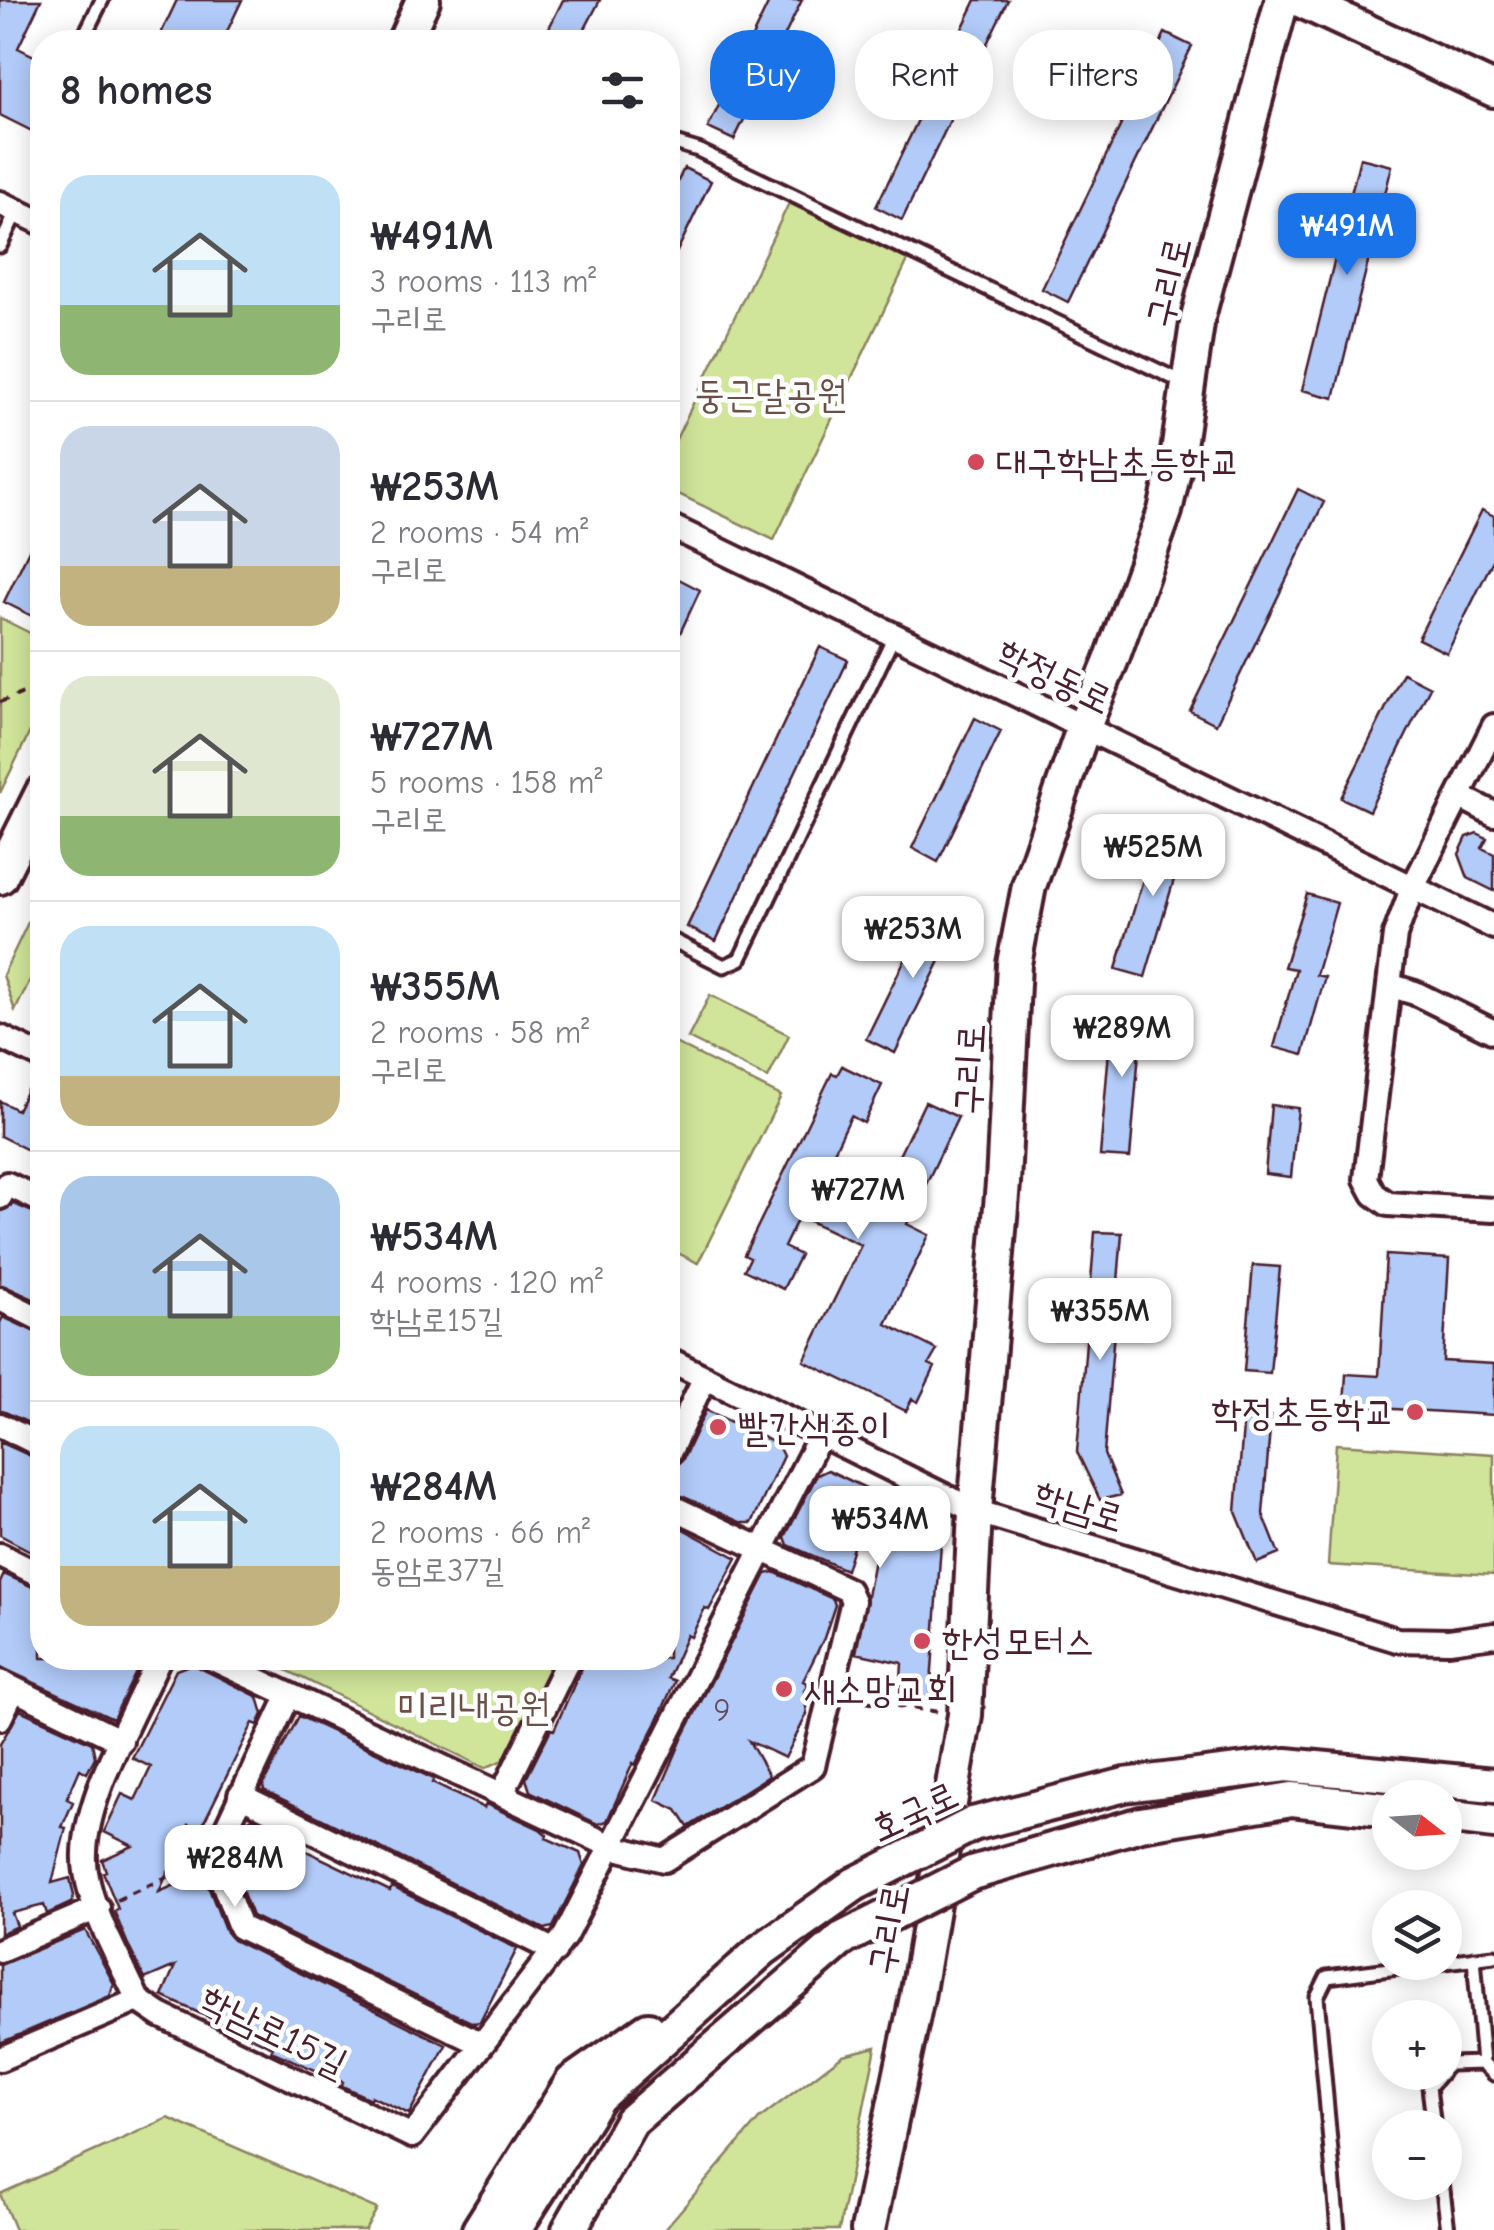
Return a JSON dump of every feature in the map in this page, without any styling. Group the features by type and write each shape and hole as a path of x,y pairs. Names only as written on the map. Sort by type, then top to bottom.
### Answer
{"main road":[{"path":"410,30 424,0"},
{"name":"구리로","path":"868,2230 917,1997 966,1715 975,1511 1003,1183 1014,964 1028,886 1082,728 1111,661 1165,512 1198,317 1282,0"},
{"path":"1300,0 1494,90"},
{"path":"0,877 30,817"},
{"name":"호국로","path":"514,2230 598,2098 762,1950 855,1884 973,1824 1125,1785 1286,1765 1494,1785"},
{"path":"569,2230 632,2121 842,1940 972,1873 1141,1824 1292,1799 1372,1808"},
{"path":"1462,1818 1494,1822"},
{"path":"478,2230 572,2082 762,1950"}],"street":[{"name":"학정동로","path":"680,531 1494,927"},
{"path":"1494,726 1412,889 1395,935 1366,1179 1374,1194 1388,1204 1494,1210"},
{"path":"1459,796 1494,814"},
{"path":"1389,985 1494,1032"},
{"path":"0,1037 30,1051"},
{"path":"3,1190 30,1198"},
{"path":"0,1299 30,1314"},
{"name":"학남로","path":"680,1365 975,1511 1397,1640 1450,1641 1494,1635"},
{"path":"680,1430 705,1377"},
{"path":"0,1425 30,1440"},
{"name":"학남로15길","path":"138,2000 160,2015 412,2136 554,1951 613,1847 821,1434"},
{"path":"236,1670 613,1847 664,1860 814,1766 853,1601 848,1590 680,1511"},
{"path":"0,1555 30,1570"},
{"path":"0,2059 138,2000 86,1874 85,1844 91,1811 155,1670"},
{"path":"502,1794 563,1670"},
{"path":"0,1718 7,1685 122,1741"},
{"path":"213,1856 289,1695"},
{"path":"240,1795 554,1951"},
{"name":"학남로15길","path":"213,1856 240,1927 480,2043"},
{"path":"0,1950 98,1908"}],"lane":[{"path":"87,30 102,0"},
{"path":"680,145 698,150 1188,384"},
{"path":"0,246 8,207"},
{"path":"680,944 724,966 740,959 894,636"},
{"path":"1462,1960 1494,1956"},
{"path":"1474,1958 1483,2063 1494,2074"},
{"path":"1338,2230 1316,1997 1327,1977 1372,1971"},
{"path":"1462,2064 1483,2063"},
{"path":"1444,2200 1448,2230"}],"path":[{"path":"0,702 30,691"},
{"path":"830,1696 940,1712"},
{"path":"98,1908 213,1856"}],"green space":[{"name":"둥근달공원","path":"789,203 908,260 774,540 680,495 680,431"},
{"path":"0,618 30,633 30,732 0,793"},
{"path":"30,918 30,980 15,1011 3,975"},
{"path":"710,995 789,1035 768,1078 688,1038"},
{"path":"680,1046 781,1096 698,1263 680,1254"},
{"path":"1336,1444 1494,1454 1494,1575 1328,1565"},
{"name":"미리내공원","path":"286,1670 549,1670 503,1760 485,1768"},
{"path":"876,2047 839,2230 664,2230 759,2119 843,2055"},
{"path":"168,2118 377,2209 365,2230 15,2230 0,2194"}],"building":[{"path":"0,0 41,0 18,48 30,54 30,130 0,115"},
{"path":"177,0 242,0 228,30 163,30"},
{"path":"563,0 600,0 584,30 548,30"},
{"path":"770,0 802,0 787,30 755,30"},
{"path":"976,0 1008,0 993,31 962,30"},
{"path":"1173,37 1192,46 1173,85"},
{"path":"712,120 744,120 734,140 708,128"},
{"path":"918,120 950,120 902,220 876,207"},
{"path":"1123,120 1156,120 1068,302 1042,289"},
{"path":"1360,158 1392,166 1334,398 1302,390"},
{"path":"684,168 711,181 680,245 680,177"},
{"path":"1298,489 1324,502 1216,724 1190,711"},
{"path":"1482,510 1494,516 1494,558 1447,653 1418,639"},
{"path":"30,548 30,615 4,602"},
{"path":"680,580 700,590 680,633"},
{"path":"820,647 848,660 716,941 687,927"},
{"path":"1403,673 1430,687 1369,811 1341,798"},
{"path":"975,718 1001,731 938,862 912,848"},
{"path":"1161,820 1189,829 1145,977 1116,969"},
{"path":"1477,833 1487,838 1482,848 1494,854 1494,891 1468,878 1459,854 1467,837"},
{"path":"1307,894 1337,903 1316,975 1325,977 1303,1055 1274,1047 1296,969 1284,967"},
{"path":"930,908 959,922 895,1053 866,1039"},
{"path":"1113,1003 1143,1005 1130,1158 1100,1156"},
{"path":"842,1066 882,1085 864,1123 851,1116 822,1177 876,1203 925,1102 958,1117 907,1224 929,1235 886,1324 937,1350 929,1364 935,1367 918,1402 912,1399 906,1411 804,1361 861,1245 799,1216 784,1247 800,1255 783,1289 744,1270 750,1258 744,1255 832,1073 837,1075"},
{"path":"27,1090 30,1091 30,1151 0,1136 0,1101 17,1110"},
{"path":"1271,1105 1298,1108 1291,1177 1265,1174"},
{"path":"14,1204 30,1211 30,1298 0,1284 0,1212"},
{"path":"1095,1232 1122,1233 1104,1454 1121,1495 1100,1500 1077,1452"},
{"path":"1386,1255 1449,1259 1443,1361 1494,1364 1494,1415 1344,1406 1346,1374 1379,1376"},
{"path":"1253,1265 1280,1267 1270,1373 1244,1371"},
{"path":"3,1317 30,1329 30,1424 0,1410"},
{"path":"706,1410 777,1444 783,1456 752,1523 742,1523 680,1495 682,1461"},
{"path":"1244,1414 1271,1416 1263,1514 1279,1554 1257,1563 1236,1512"},
{"path":"0,1442 30,1456 30,1551 0,1535"},
{"path":"828,1470 922,1515 941,1544 930,1698 900,1695 902,1663 856,1653 880,1529 860,1524 846,1570 788,1545 785,1537 817,1475"},
{"path":"680,1527 737,1558 709,1610 705,1608 691,1637 687,1635 680,1651"},
{"path":"774,1572 833,1599 835,1605 803,1681 808,1683 804,1691 807,1714 785,1758 749,1741 769,1776 688,1827 677,1810 656,1800 682,1739 766,1574"},
{"path":"4,1574 30,1586 30,1670 137,1670 113,1719 0,1667 0,1583"},
{"path":"176,1670 204,1670 258,1697 263,1714 258,1725 253,1723 200,1830 189,1825 159,1892 203,1873 226,1932 233,1940 446,2045 409,2114 342,2086 343,2082 271,2051 273,2047 162,1996 175,1966 145,1979 114,1911 118,1909 102,1860 133,1846 104,1832 122,1794 135,1800 151,1767 132,1758"},
{"path":"581,1670 672,1670 668,1678 675,1681 607,1821 598,1824 530,1791 526,1779 551,1729 554,1730"},
{"path":"20,1710 92,1743 95,1757 87,1773 80,1769 67,1799 73,1802 62,1827 66,1828 52,1883 70,1878 74,1896 71,1903 47,1914 44,1905 12,1913 17,1926 0,1934 0,1744"},
{"path":"299,1716 434,1779 432,1783 484,1808 486,1804 540,1829 546,1838 580,1853 584,1865 553,1927 545,1929 264,1790 263,1785"},
{"path":"253,1818 305,1844 302,1849 390,1891 392,1887 517,1949 480,2022 473,2023 252,1916 229,1857 246,1821"},
{"path":"85,1930 114,1984 110,1996 0,2043 0,1965"}],"place":[{"name":"대구학남초등학교","path":"976,462"},
{"name":"학정초등학교","path":"1415,1412"},
{"name":"빨간색종이","path":"718,1427"},
{"name":"한성모터스","path":"922,1641"},
{"name":"새소망교회","path":"784,1689"}]}
